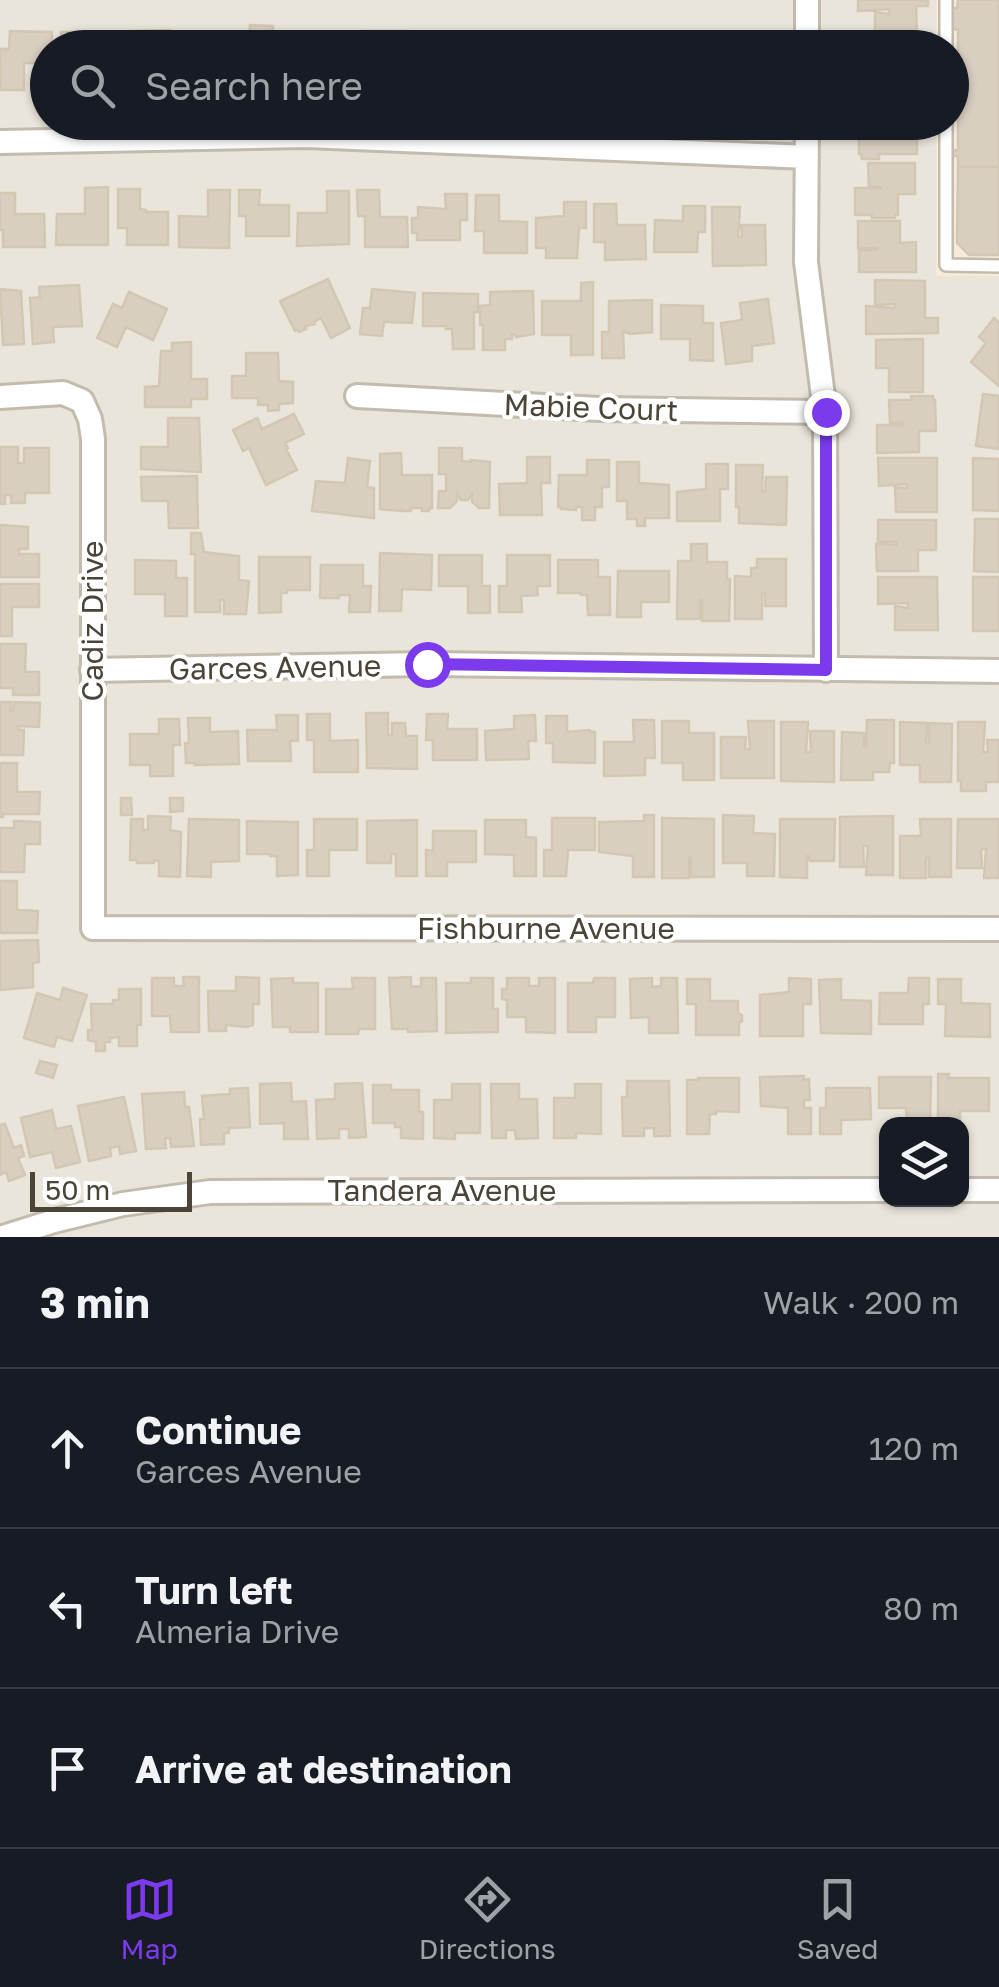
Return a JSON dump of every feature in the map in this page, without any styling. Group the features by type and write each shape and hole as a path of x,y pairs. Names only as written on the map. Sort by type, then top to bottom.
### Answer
{"street":[{"path":"806,0 807,30"},
{"path":"0,142 102,140"},
{"path":"397,140 807,158"},
{"path":"807,140 806,262 826,412 826,670"},
{"name":"Cadiz Drive","path":"0,397 62,393 82,401 90,419 94,928"},
{"name":"Mabie Court","path":"357,396 599,409 826,412"},
{"name":"Garces Avenue","path":"92,670 427,664 999,671"},
{"name":"Fishburne Avenue","path":"94,928 999,929"},
{"name":"Tandera Avenue","path":"3,1237 123,1204 210,1192 879,1190"},
{"path":"969,1190 999,1190"}],"lane":[{"path":"946,0 946,30"},
{"path":"946,140 946,265 999,266"}],"shaded area":[{"path":"0,0 936,0 936,30 30,30 30,140 936,140 936,275 999,276 999,1237 0,1237"},
{"path":"936,0 999,0 999,276 936,276 936,140 969,140 969,30 936,30"}],"building":[{"path":"858,0 928,0 928,6 916,6 917,30 875,30 875,12 889,14 889,9 858,11"},
{"path":"958,0 999,0 999,167 958,167 958,156 952,156 952,150 958,150 958,140 969,140 969,30 951,29 951,8 957,8"},
{"path":"250,25 273,26 273,30 250,30"},
{"path":"10,31 30,31 30,63 24,63 24,90 1,90 0,49 9,49"},
{"path":"859,140 917,140 917,154 879,154 879,159 862,159"},
{"path":"868,163 915,163 915,194 898,194 895,218 855,215 855,188 882,188 869,186"},
{"path":"958,167 999,167 999,255 969,255 957,243"},
{"path":"108,187 108,245 56,245 57,214 85,214 85,188"},
{"path":"118,189 140,189 140,209 146,212 168,212 168,245 127,245 127,228 118,228"},
{"path":"208,190 230,190 229,248 179,247 179,216 208,217"},
{"path":"239,190 260,190 259,205 289,205 289,236 246,236 246,216 239,216"},
{"path":"357,190 379,190 380,217 407,217 408,247 365,247 365,216 358,216"},
{"path":"327,191 349,191 349,244 297,246 298,213 327,213"},
{"path":"0,193 15,193 15,214 44,214 45,247 3,247"},
{"path":"445,194 467,194 467,220 460,220 460,240 417,240 417,233 412,233 412,218 418,218 418,207 446,209"},
{"path":"476,195 499,195 499,221 527,222 527,253 484,253 484,231 475,231"},
{"path":"564,202 586,202 586,228 579,228 577,258 546,258 546,248 536,248 536,218 564,216"},
{"path":"594,204 616,204 617,225 645,225 646,259 605,260 605,242 594,242"},
{"path":"683,206 705,206 705,232 698,232 697,252 654,252 655,220 683,221"},
{"path":"712,207 740,207 738,237 742,237 741,225 765,225 766,265 713,266"},
{"path":"858,221 900,221 900,243 916,242 916,272 859,272 859,250 877,248 858,248"},
{"path":"328,279 350,328 331,338 321,318 305,326 306,329 295,331 280,301"},
{"path":"875,280 925,281 925,318 938,318 938,333 866,334 866,306 895,308 895,304 875,305"},
{"path":"593,282 593,355 571,355 571,335 542,335 542,301 581,301 581,283"},
{"path":"79,285 82,326 53,327 54,342 33,344 30,298 40,297 39,287"},
{"path":"0,289 21,291 24,344 3,345"},
{"path":"372,289 415,293 412,323 384,322 382,336 360,334 363,308 370,308"},
{"path":"533,291 534,334 512,334 512,339 505,339 505,350 483,350 480,306 490,305 490,292"},
{"path":"129,292 167,309 153,340 126,327 117,347 97,338 113,304 122,308"},
{"path":"423,293 478,294 474,349 453,349 452,329 446,326 423,326"},
{"path":"768,299 774,343 752,346 752,361 726,364 721,323 742,320 740,303"},
{"path":"652,300 652,332 623,331 624,358 602,358 602,332 609,332 609,301"},
{"path":"661,305 703,306 703,323 713,323 713,361 690,360 690,339 661,339"},
{"path":"994,318 999,323 999,386 971,362 986,343 979,337"},
{"path":"923,339 923,392 889,392 889,368 876,368 876,340"},
{"path":"191,342 191,379 207,379 207,399 191,399 191,407 145,407 145,387 159,386 161,351 172,351 172,343"},
{"path":"246,353 278,353 279,381 293,382 293,403 279,404 279,410 268,411 268,405 258,405 258,398 232,398 232,376 246,376"},
{"path":"983,394 999,396 999,449 976,446"},
{"path":"911,396 933,396 936,431 919,431 919,452 877,453 877,425 902,425 890,423 889,400 912,400"},
{"path":"294,414 304,434 285,443 297,470 266,485 249,448 243,451 233,430 257,418 262,429"},
{"path":"168,418 199,418 201,472 141,469 141,447 168,447"},
{"path":"0,447 18,447 18,463 24,463 24,448 49,448 49,493 25,493 25,503 11,503 11,495 5,495 5,504 0,504"},
{"path":"439,448 462,448 462,461 490,462 489,508 479,508 472,502 472,494 468,500 461,500 457,493 457,501 450,508 438,508 439,491 446,491 446,474 439,474"},
{"path":"401,453 402,475 432,475 429,511 380,509 380,454"},
{"path":"527,457 550,457 550,483 541,483 542,515 500,515 499,484 527,483"},
{"path":"348,458 370,461 367,487 374,488 374,518 312,511 316,481 345,483"},
{"path":"878,458 937,458 937,512 896,512 895,487 907,488 907,484 879,486"},
{"path":"973,458 999,459 999,511 973,510"},
{"path":"587,460 609,460 609,487 602,487 602,507 595,507 595,520 582,520 582,507 558,507 559,475 587,475"},
{"path":"617,462 639,462 639,483 669,485 669,518 645,518 645,526 637,526 637,519 627,519 627,501 617,501"},
{"path":"706,464 728,464 728,489 720,489 720,521 677,521 677,492 706,489"},
{"path":"736,465 763,465 762,491 766,477 787,477 786,525 739,523"},
{"path":"197,476 198,528 169,528 168,501 142,501 141,477"},
{"path":"975,519 999,519 999,572 974,571"},
{"path":"878,520 936,520 936,550 918,550 918,571 877,571 876,544 897,545 878,542"},
{"path":"0,525 28,527 28,549 19,549 19,554 39,554 39,577 0,577"},
{"path":"191,533 201,533 204,552 239,556 239,580 249,581 246,614 224,614 224,600 220,600 220,612 195,612"},
{"path":"691,544 707,544 707,562 727,562 729,621 702,621 702,600 700,619 677,619 678,561 691,561"},
{"path":"380,553 432,555 431,590 402,589 401,611 379,611"},
{"path":"439,555 482,555 482,586 490,586 490,613 468,613 468,586 439,586"},
{"path":"507,555 550,555 550,586 537,586 538,595 521,596 522,612 499,612 499,586 507,586"},
{"path":"259,557 310,557 310,590 287,590 281,593 281,612 259,613"},
{"path":"757,559 786,559 786,606 765,606 762,593 762,619 735,619 735,576 751,577"},
{"path":"135,560 176,561 176,578 187,578 187,616 165,616 165,594 135,594"},
{"path":"558,560 598,560 598,577 610,577 610,615 588,615 587,595 558,593"},
{"path":"321,565 363,565 363,586 371,586 370,612 349,612 350,595 320,598"},
{"path":"618,571 669,571 669,602 641,602 641,617 617,617"},
{"path":"878,577 937,577 938,630 895,630 895,606 908,608 908,603 878,604"},
{"path":"973,577 999,577 999,631 973,631"},
{"path":"0,584 39,584 39,607 12,607 12,636 0,636"},
{"path":"0,644 26,644 25,672 39,672 39,695 13,695 13,688 0,688"},
{"path":"0,702 11,702 10,711 14,702 40,703 39,727 17,726 24,730 23,755 0,755"},
{"path":"366,713 388,713 388,735 392,735 392,723 405,723 406,736 417,736 417,769 367,768"},
{"path":"307,714 330,714 330,741 358,740 358,772 314,772 314,740 307,740"},
{"path":"427,714 448,714 447,729 477,729 477,760 433,760 433,740 426,740"},
{"path":"276,715 298,715 298,741 290,741 291,761 248,761 247,730 277,730"},
{"path":"535,715 536,741 528,741 529,759 486,760 485,731 514,729 514,716"},
{"path":"546,716 567,716 567,732 595,732 595,763 553,762 553,743 546,743"},
{"path":"188,718 210,718 210,732 238,731 239,764 186,763"},
{"path":"159,719 179,719 180,745 173,745 173,776 150,776 150,765 130,765 130,734 159,734"},
{"path":"633,720 654,720 655,758 645,758 645,775 604,776 604,742 634,742"},
{"path":"867,720 894,720 894,763 890,763 889,772 873,772 873,780 841,780 842,732 864,733 866,746"},
{"path":"662,721 689,721 689,733 714,733 714,780 683,780 683,763 662,763"},
{"path":"748,721 774,721 774,778 721,778 721,737 746,737 745,749 750,749"},
{"path":"781,722 808,722 806,752 811,752 810,731 834,731 834,782 781,781"},
{"path":"900,722 927,723 929,743 929,723 952,724 951,782 920,782 920,765 900,765"},
{"path":"958,722 985,722 983,752 988,752 987,740 999,740 999,782 986,782 986,791 961,791"},
{"path":"0,763 17,763 17,792 40,792 39,814 0,817"},
{"path":"121,798 131,798 132,815 121,815"},
{"path":"170,798 183,798 183,811 170,812"},
{"path":"644,815 654,815 654,877 633,877 633,856 599,852 599,822 644,821"},
{"path":"723,815 754,816 753,833 775,834 774,876 747,876 747,863 723,863"},
{"path":"148,816 171,817 170,830 181,832 180,877 159,876 159,861 130,860 131,819 143,819 143,830 148,830"},
{"path":"893,816 893,875 866,875 868,846 863,846 864,867 840,867 840,817"},
{"path":"552,818 595,818 595,850 568,850 566,876 544,876 544,850 552,850"},
{"path":"662,818 714,819 714,877 691,877 689,858 689,878 662,878"},
{"path":"189,819 239,820 239,861 211,862 211,877 187,876"},
{"path":"314,819 357,819 357,850 329,850 329,876 307,876 307,850 314,850"},
{"path":"780,819 835,819 834,861 810,861 807,856 807,878 780,877"},
{"path":"920,819 951,819 951,877 929,877 926,858 926,878 900,878 900,836 921,836"},
{"path":"958,819 999,819 999,878 984,878 986,849 981,849 982,868 957,868"},
{"path":"417,820 417,876 396,876 396,854 391,854 391,863 367,863 367,821"},
{"path":"485,820 526,820 526,837 536,838 536,876 514,876 514,855 485,854"},
{"path":"14,821 40,822 40,844 25,844 24,872 0,872 0,828 14,828"},
{"path":"247,821 298,822 298,875 277,876 277,856 247,854"},
{"path":"433,831 476,831 476,862 447,862 447,876 426,876 426,850 433,851"},
{"path":"0,881 17,881 17,910 38,911 37,933 0,933"},
{"path":"38,940 39,962 33,963 33,987 0,990 0,941"},
{"path":"183,977 199,977 199,1032 171,1032 170,1016 152,1016 152,978 174,978 174,986 184,986"},
{"path":"236,977 259,978 259,1004 253,1004 253,1025 226,1025 226,1031 209,1031 208,991 236,991"},
{"path":"411,977 411,987 421,986 421,978 436,978 437,1031 392,1029 389,978"},
{"path":"293,978 293,983 318,983 318,1032 290,1032 290,1027 273,1027 271,979"},
{"path":"352,978 375,978 375,1029 359,1029 358,1034 326,1034 326,989 353,989"},
{"path":"471,978 493,978 498,1032 446,1033 446,983 471,983"},
{"path":"507,978 529,978 529,986 539,986 539,978 555,978 555,1033 526,1032 526,1017 507,1017 502,989 507,989"},
{"path":"594,978 615,978 615,1017 596,1017 596,1032 568,1032 568,983 593,983"},
{"path":"652,978 652,987 661,986 661,978 677,978 678,1033 649,1033 649,1017 631,1018 630,979"},
{"path":"789,978 811,979 811,1004 803,1004 803,1036 760,1036 760,995 789,992"},
{"path":"909,978 929,978 929,1004 923,1004 923,1024 879,1024 880,993 908,993"},
{"path":"687,979 710,979 710,1001 738,1001 738,1013 742,1015 739,1035 696,1035 696,1004 687,1004"},
{"path":"841,979 841,1000 871,1001 871,1034 821,1033 819,980"},
{"path":"938,979 961,979 961,1003 990,1004 990,1037 945,1036 946,1004 938,1004"},
{"path":"63,988 87,995 72,1041 57,1037 54,1047 24,1038 37,993 60,1000"},
{"path":"119,989 141,989 137,1046 119,1046 119,1037 110,1038 110,1042 105,1042 105,1051 96,1051 96,1042 88,1040 88,1030 92,1030 91,1004 113,1004 113,1000 119,1000"},
{"path":"40,1061 57,1065 53,1078 36,1073"},
{"path":"938,1074 949,1074 948,1078 989,1078 989,1111 960,1111 960,1117 938,1117"},
{"path":"804,1076 803,1080 809,1079 810,1100 804,1100 804,1108 811,1108 811,1134 788,1134 788,1108 761,1106 760,1077"},
{"path":"879,1077 931,1077 930,1117 907,1117 906,1108 879,1108"},
{"path":"739,1078 739,1112 716,1111 710,1114 709,1134 687,1134 687,1080"},
{"path":"627,1081 669,1081 670,1136 654,1136 654,1128 644,1128 644,1136 623,1136 622,1097 627,1097"},
{"path":"291,1083 292,1102 306,1101 308,1139 284,1139 284,1123 260,1124 260,1084"},
{"path":"362,1083 366,1137 349,1138 349,1129 339,1129 339,1138 317,1139 316,1100 335,1099 335,1084"},
{"path":"452,1084 480,1084 480,1133 455,1133 455,1139 434,1138 434,1100 452,1100"},
{"path":"491,1084 519,1084 519,1099 537,1099 538,1138 516,1139 515,1130 506,1130 506,1138 492,1138"},
{"path":"575,1084 601,1084 601,1134 576,1133 576,1138 554,1138 554,1098 575,1098"},
{"path":"373,1085 391,1085 391,1090 419,1090 423,1139 401,1138 401,1127 395,1127 395,1123 373,1123"},
{"path":"248,1088 250,1127 229,1128 229,1133 224,1133 224,1144 201,1145 202,1096"},
{"path":"826,1088 870,1088 871,1119 841,1120 841,1134 820,1134 820,1108 826,1108"},
{"path":"184,1092 194,1146 171,1147 170,1138 165,1138 166,1148 146,1149 142,1094"},
{"path":"124,1097 136,1151 120,1154 119,1146 110,1148 111,1156 89,1161 78,1106"},
{"path":"52,1110 56,1129 71,1126 80,1162 56,1168 52,1152 30,1157 21,1118"},
{"path":"5,1124 14,1148 21,1145 24,1156 18,1158 25,1175 9,1181 6,1172 0,1175 0,1125"}],"route":[{"path":"427,664 826,670 826,412"}]}
